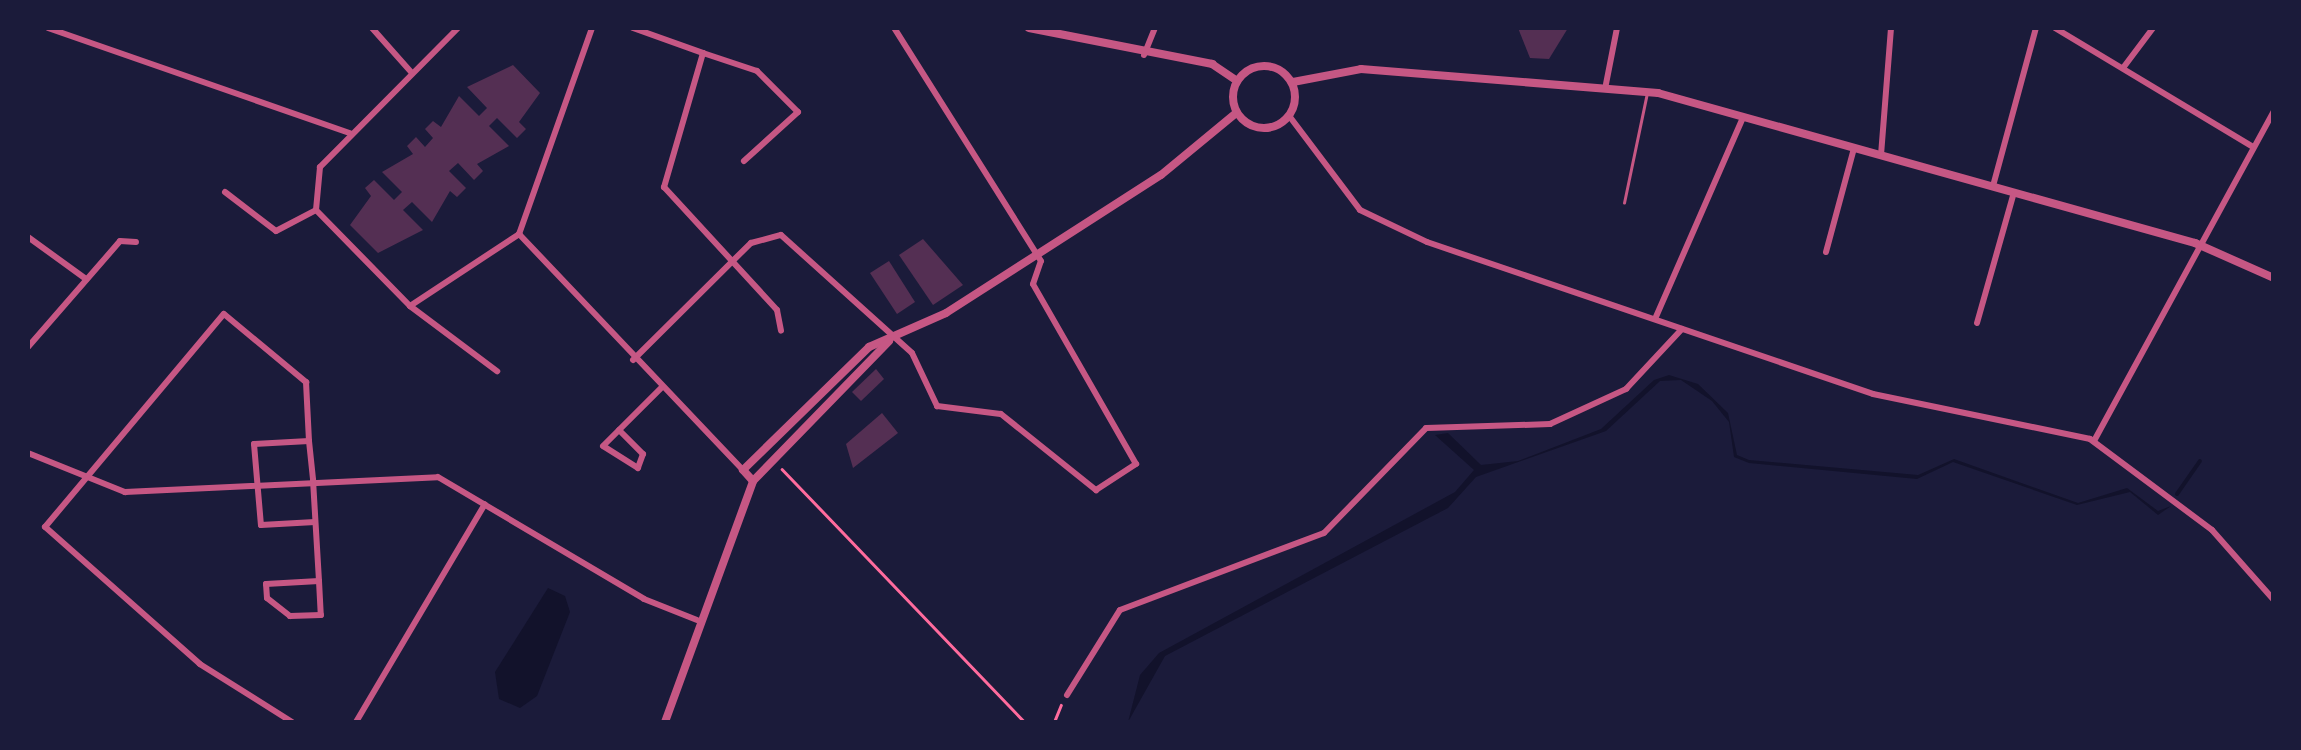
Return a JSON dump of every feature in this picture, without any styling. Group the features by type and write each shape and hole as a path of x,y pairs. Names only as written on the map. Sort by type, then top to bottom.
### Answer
{"street":[{"path":"48,28 350,133"},
{"path":"372,28 412,73"},
{"path":"458,28 350,133 313,181 316,210 410,306 497,371"},
{"path":"410,306 518,234 592,28"},
{"path":"633,28 757,71 796,106 796,119 744,161"},
{"path":"634,360 763,234 781,235 889,341 912,353 938,406 1002,414 1096,490 1136,464 1033,284 1042,277 1036,255 894,28"},
{"path":"1029,28 1144,55 1212,64 1236,81"},
{"path":"1144,55 1154,28"},
{"path":"1606,84 1617,28"},
{"path":"1881,155 1891,28"},
{"path":"1994,186 2036,28"},
{"path":"2055,28 2251,146"},
{"path":"2123,68 2153,28"},
{"path":"703,53 664,187 777,310 781,331"},
{"path":"1236,81 1267,67 1292,82 1361,69 1606,84 1881,155 2195,244 2274,278"},
{"path":"1236,81 1236,114"},
{"path":"1292,82 1290,116 1326,175 1381,223 1872,394 2094,442 2230,546 2274,600"},
{"path":"2094,442 2195,244 2274,111"},
{"path":"742,470 855,358 1036,255 1162,175 1236,114"},
{"path":"1236,114 1262,126 1290,116"},
{"path":"1656,320 1744,118"},
{"path":"1826,252 1854,148"},
{"path":"226,192 276,231 316,210"},
{"path":"1977,324 2014,192"},
{"path":"518,234 753,481"},
{"path":"28,237 86,279"},
{"path":"28,347 120,241 136,242"},
{"path":"292,722 200,664 50,538 50,516 87,484 97,459 224,314 306,382 309,441 313,480 315,522 319,581 321,615 290,616 267,598 266,584 319,581"},
{"path":"1067,695 1120,610 1324,533 1426,428 1550,424 1626,390 1682,329"},
{"path":"665,722 698,620 753,481 889,341"},
{"path":"619,430 643,454 638,468 602,446 661,388"},
{"path":"309,441 254,444 262,525 315,522"},
{"path":"28,453 87,484 125,492 438,477 644,600 698,620"},
{"path":"356,722 486,504"}],"lane":[{"path":"1624,203 1648,92"}],"path":[{"path":"774,460 1025,722"},
{"path":"1054,722 1067,695"}],"shaded area":[{"path":"1669,375 1698,384 1728,413 1737,455 1749,460 1918,475 1954,459 2078,503 2127,488 2158,511 2171,506 2158,515 2130,492 2077,505 1953,462 1917,479 1749,463 1734,457 1729,422 1712,401 1681,380 1660,381 1606,431 1476,477 1448,508 1165,656 1128,722 1140,675 1159,653 1455,492 1474,470 1435,435 1448,433 1481,465 1518,461 1601,429 1654,380"},
{"path":"548,588 565,596 570,612 537,696 520,708 499,699 495,672"}],"building":[{"path":"1518,28 1568,28 1549,59 1530,58"},
{"path":"513,65 540,93 519,122 526,129 517,138 497,118 489,126 509,146 477,164 483,171 474,180 458,163 449,171 466,188 457,197 450,191 432,222 412,202 403,210 423,230 378,253 350,225 371,196 365,188 374,180 394,200 402,192 382,172 413,154 407,146 416,137 425,147 433,138 425,129 433,121 441,127 459,96 479,116 487,108 467,87"},
{"path":"923,239 963,285 933,305 899,255"},
{"path":"889,261 915,302 897,314 870,273"},
{"path":"876,369 884,379 861,401 852,392"},
{"path":"882,413 898,433 853,468 846,444"}],"waterway":[{"path":"2177,494 2200,461"}]}
